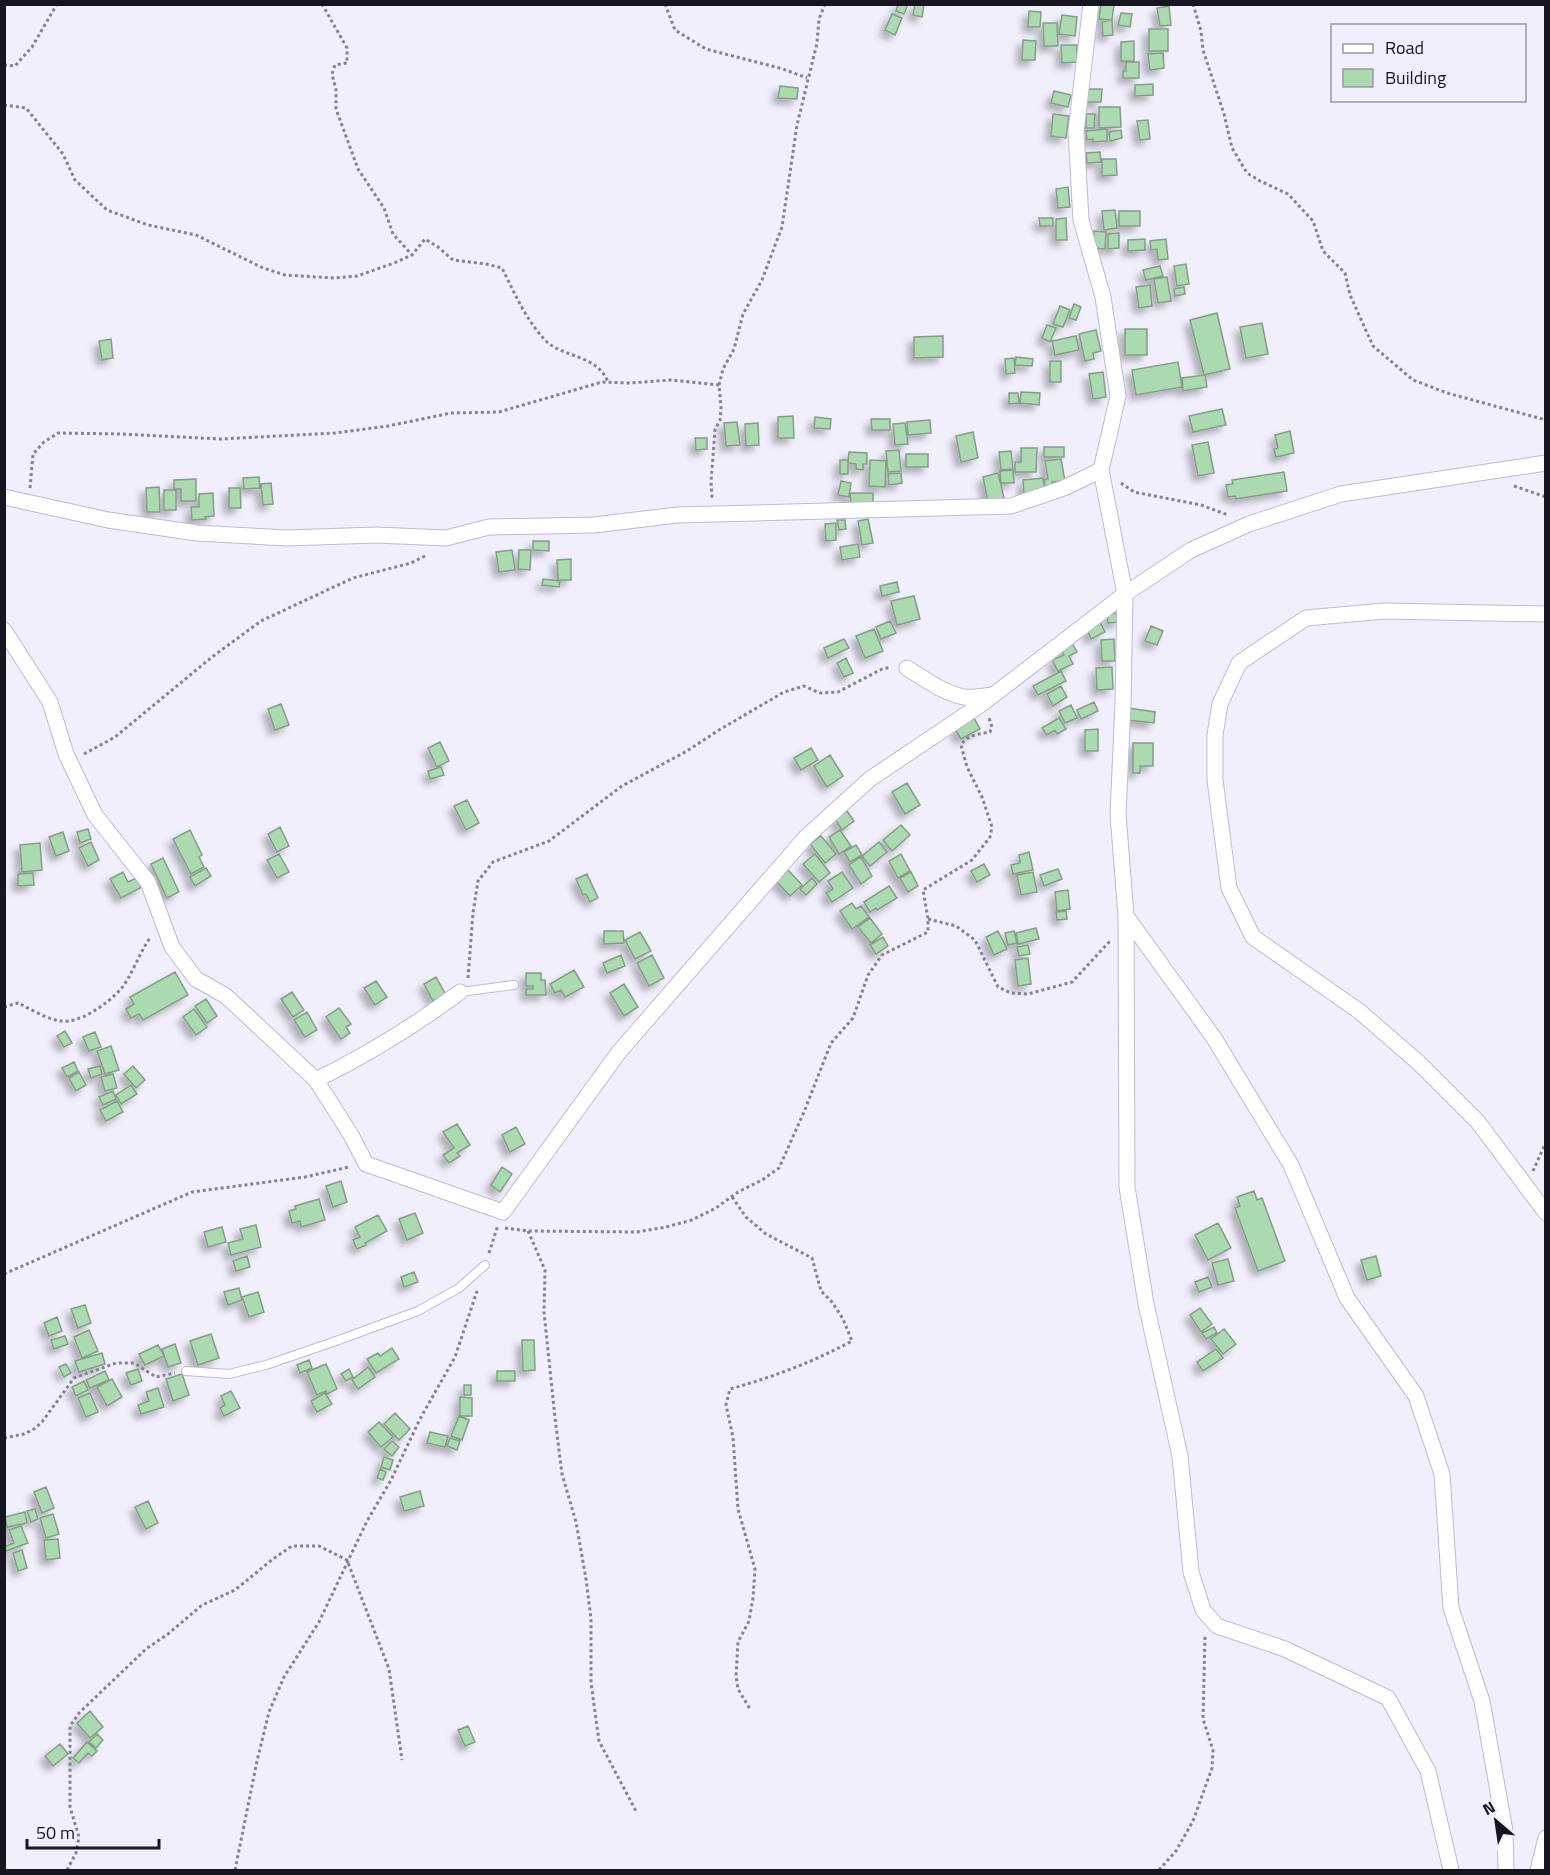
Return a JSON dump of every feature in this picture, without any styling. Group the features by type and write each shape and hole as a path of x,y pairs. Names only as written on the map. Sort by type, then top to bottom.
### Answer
{"street":[{"path":"1091,4 1076,131 1081,220 1103,297 1118,396 1101,470 1125,594 1119,814 1126,916 1126,1187 1146,1304 1180,1456 1191,1572 1203,1610 1217,1626 1285,1649 1388,1698 1428,1771 1451,1870"},
{"path":"4,630 50,702 70,762 95,815 148,882 172,947 196,979 226,996 316,1080 351,1135 366,1164 500,1219 619,1052 806,837 870,779 989,699 1125,594 1191,550 1250,524 1341,494 1545,462"},
{"path":"4,497 108,520 198,533 287,538 376,535 446,538 489,527 594,525 677,514 1011,506 1064,488 1101,470"},
{"path":"1545,614 1385,611 1306,618 1239,663 1220,704 1215,735 1215,780 1229,888 1253,937 1359,1011 1419,1063 1478,1122 1545,1213"},
{"path":"907,668 936,686 956,694 989,699"},
{"path":"1126,916 1214,1038 1291,1165 1347,1298 1416,1396 1442,1474 1451,1608 1482,1701 1506,1831 1506,1870"},
{"path":"316,1080 349,1064 414,1026 460,992"},
{"path":"1538,1870 1545,1838"}],"lane":[{"path":"460,992 514,985"},
{"path":"186,1371 229,1374 266,1365 326,1344 418,1311 459,1288 485,1265"}],"path":[{"path":"4,65 15,66 26,53 57,4"},
{"path":"322,4 347,48 347,63 335,65 332,74 336,90 336,109 358,169 384,208 393,234 411,255"},
{"path":"665,4 675,30 706,49 783,69 808,78"},
{"path":"714,513 711,482 715,430 720,420 721,408 719,385 723,369 734,349 743,314 762,280 782,227 797,125 817,43 819,19 825,4"},
{"path":"1193,4 1201,32 1203,50 1224,114 1232,148 1247,173 1288,194 1313,221 1323,251 1345,273 1350,295 1373,346 1413,380 1447,393 1545,420"},
{"path":"4,105 26,108 63,154 75,180 107,210 148,225 196,235 263,268 285,274 334,278 357,276 411,255 424,239 453,260 502,268 530,320 546,341 593,364 604,372 608,382"},
{"path":"29,501 33,454 44,442 58,433 221,439 335,433 378,428 451,413 499,412 602,382 630,383 671,380 719,385"},
{"path":"1101,470 1134,492 1201,505 1250,524"},
{"path":"70,762 115,737 261,621 353,578 411,563 435,551 446,538"},
{"path":"460,992 470,975 473,913 478,881 493,862 549,841 622,786 687,752 719,730 784,692 804,686 820,693 838,692 884,668 907,668"},
{"path":"235,1870 269,1712 284,1677 319,1622 347,1560 455,1357 500,1219 528,1231 637,1232 692,1220 716,1208 779,1168 831,1043 853,1018 868,975 882,955 928,932 923,890 972,860 990,837 992,827 982,797 967,767 961,745 964,740 974,735 990,732 992,727 989,699"},
{"path":"928,919 956,926 975,940 998,987 1011,993 1028,994 1072,982 1114,938 1126,916"},
{"path":"4,1007 18,1003 62,1021 87,1016 121,989 141,950 162,922"},
{"path":"1528,1190 1535,1163 1545,1142"},
{"path":"4,1274 192,1192 305,1177 366,1164"},
{"path":"732,1197 746,1217 766,1234 812,1258 821,1291 832,1302 843,1319 852,1341 813,1361 766,1379 730,1389 726,1405 733,1437 738,1509 755,1569 749,1621 738,1642 736,1676 738,1689 750,1709"},
{"path":"528,1231 545,1270 544,1312 555,1418 562,1474 576,1522 586,1579 591,1619 591,1683 599,1741 637,1813"},
{"path":"4,1438 24,1434 34,1429 42,1422 75,1378 116,1363 134,1363 156,1377 186,1371"},
{"path":"67,1870 76,1853 79,1837 70,1807 70,1726 79,1713 146,1649 202,1605 235,1590 292,1546 319,1546 347,1560 389,1669 402,1760"},
{"path":"1158,1870 1176,1851 1187,1831 1212,1768 1213,1750 1203,1719 1206,1650 1203,1610"}],"building":[{"path":"898,4 908,4 904,14 896,11"},
{"path":"915,4 924,5 922,17 913,15"},
{"path":"1101,4 1114,4 1112,20 1099,19"},
{"path":"1169,6 1171,25 1160,26 1157,8"},
{"path":"1029,11 1041,12 1040,27 1028,27"},
{"path":"1121,13 1132,14 1130,27 1118,25"},
{"path":"892,14 902,18 895,35 885,30"},
{"path":"1062,15 1077,17 1075,36 1059,34"},
{"path":"1112,20 1113,35 1103,36 1102,22"},
{"path":"1043,23 1057,23 1058,46 1044,46"},
{"path":"1149,29 1168,29 1168,51 1149,51"},
{"path":"1023,40 1036,41 1035,60 1022,60"},
{"path":"1134,41 1134,61 1121,61 1121,42"},
{"path":"1061,45 1077,45 1077,62 1062,63"},
{"path":"1163,53 1164,68 1150,70 1148,54"},
{"path":"1126,62 1139,62 1139,78 1123,78"},
{"path":"1153,84 1153,95 1135,96 1135,85"},
{"path":"780,86 798,88 797,99 778,98"},
{"path":"1088,89 1102,89 1101,102 1087,102"},
{"path":"1054,91 1071,95 1068,107 1051,103"},
{"path":"1099,107 1120,107 1121,127 1099,128"},
{"path":"1053,114 1069,116 1066,138 1051,136"},
{"path":"1086,114 1095,114 1094,128 1086,128"},
{"path":"1148,120 1150,139 1140,140 1137,121"},
{"path":"1107,129 1107,141 1087,140 1086,131"},
{"path":"1121,130 1122,138 1110,141 1109,132"},
{"path":"1100,152 1101,162 1087,163 1086,153"},
{"path":"1102,159 1116,159 1117,175 1102,176"},
{"path":"1068,187 1070,207 1058,208 1056,189"},
{"path":"1115,210 1117,228 1104,230 1102,211"},
{"path":"1119,211 1140,211 1140,226 1119,226"},
{"path":"1039,218 1053,218 1053,226 1040,226"},
{"path":"1066,218 1067,240 1056,240 1056,219"},
{"path":"1094,231 1106,232 1105,249 1093,248"},
{"path":"1119,233 1119,248 1108,249 1108,234"},
{"path":"1145,239 1145,250 1128,251 1128,240"},
{"path":"1166,239 1168,259 1158,260 1157,249 1151,250 1150,241"},
{"path":"1186,264 1189,284 1177,286 1174,266"},
{"path":"1160,266 1163,276 1146,280 1143,270"},
{"path":"1167,277 1171,301 1158,303 1154,279"},
{"path":"1150,285 1152,306 1139,308 1136,287"},
{"path":"1184,287 1185,294 1175,296 1174,289"},
{"path":"1074,304 1081,307 1076,320 1069,318"},
{"path":"1060,306 1070,310 1063,327 1053,324"},
{"path":"1217,313 1230,369 1204,375 1190,320"},
{"path":"1262,323 1268,354 1246,358 1240,327"},
{"path":"1047,325 1056,328 1050,342 1042,338"},
{"path":"1125,329 1147,329 1147,355 1125,355"},
{"path":"1096,330 1101,351 1093,353 1094,359 1085,361 1079,334"},
{"path":"943,336 943,357 914,358 914,337"},
{"path":"1076,336 1079,350 1055,355 1052,341"},
{"path":"111,339 113,358 102,360 99,341"},
{"path":"1016,357 1033,359 1032,366 1015,365"},
{"path":"1014,358 1015,373 1006,374 1005,359"},
{"path":"1050,361 1061,361 1061,382 1050,382"},
{"path":"1178,362 1182,387 1136,395 1132,370"},
{"path":"1103,372 1106,397 1093,399 1089,374"},
{"path":"1205,375 1207,387 1183,391 1182,378"},
{"path":"1021,392 1040,393 1039,405 1020,403"},
{"path":"1009,393 1018,393 1019,403 1009,404"},
{"path":"1222,409 1226,425 1193,432 1189,416"},
{"path":"793,416 794,438 778,438 778,417"},
{"path":"815,417 831,419 830,429 814,428"},
{"path":"871,419 890,419 890,430 872,430"},
{"path":"930,420 931,433 908,435 907,422"},
{"path":"737,422 740,445 726,446 724,423"},
{"path":"758,423 759,445 746,446 745,424"},
{"path":"905,423 908,444 895,445 893,424"},
{"path":"1290,431 1294,453 1276,457 1274,449 1278,448 1275,435"},
{"path":"973,432 978,458 961,462 956,436"},
{"path":"695,438 707,438 707,449 696,450"},
{"path":"1208,442 1214,473 1198,476 1192,445"},
{"path":"1044,447 1064,447 1064,457 1044,457"},
{"path":"1021,448 1037,448 1036,472 1015,472 1015,462 1021,462"},
{"path":"899,450 901,471 888,472 886,451"},
{"path":"1011,451 1013,469 1001,470 999,452"},
{"path":"849,452 867,453 867,464 863,464 863,470 856,469 856,464 848,463"},
{"path":"906,454 928,454 928,467 906,467"},
{"path":"1061,459 1065,481 1052,482 1053,487 1045,488 1044,480 1048,479 1045,461"},
{"path":"840,460 848,460 848,474 840,474"},
{"path":"870,460 886,461 885,487 869,486"},
{"path":"1013,470 1014,483 1001,483 1000,471"},
{"path":"1284,472 1287,491 1236,499 1235,496 1228,497 1226,485 1233,484 1232,480"},
{"path":"901,473 902,483 889,485 888,474"},
{"path":"998,473 1004,498 988,502 983,477"},
{"path":"259,477 260,488 244,489 243,478"},
{"path":"1043,478 1045,492 1024,494 1023,480"},
{"path":"196,479 196,501 181,501 181,489 174,489 174,480"},
{"path":"841,481 851,483 849,497 838,495"},
{"path":"271,483 273,504 263,505 261,484"},
{"path":"159,487 160,512 147,512 146,488"},
{"path":"229,488 240,488 241,508 229,508"},
{"path":"164,490 176,490 176,510 164,510"},
{"path":"213,493 214,516 192,520 191,507 199,507 199,494"},
{"path":"850,493 873,493 873,503 851,503"},
{"path":"868,519 873,543 862,545 858,521"},
{"path":"837,520 845,520 846,529 839,530"},
{"path":"836,523 836,540 826,541 825,524"},
{"path":"533,541 549,541 549,551 533,550"},
{"path":"858,544 860,557 842,560 840,547"},
{"path":"512,550 515,570 499,572 496,552"},
{"path":"519,550 531,550 530,570 518,569"},
{"path":"571,559 571,580 558,580 557,560"},
{"path":"543,579 560,581 559,587 542,585"},
{"path":"897,582 899,592 882,596 880,586"},
{"path":"914,596 920,619 897,625 891,601"},
{"path":"1119,613 1120,622 1108,623 1107,614"},
{"path":"890,621 896,633 881,639 876,627"},
{"path":"1100,622 1105,632 1091,639 1087,629"},
{"path":"1151,626 1163,631 1157,645 1145,641"},
{"path":"874,629 883,651 865,658 856,636"},
{"path":"844,639 849,648 828,658 824,648"},
{"path":"1114,639 1115,661 1102,661 1101,640"},
{"path":"1072,643 1077,652 1069,656 1073,664 1058,671 1052,660 1064,655 1061,648"},
{"path":"846,658 853,673 844,677 837,663"},
{"path":"1112,667 1113,689 1097,690 1096,668"},
{"path":"1061,671 1066,681 1038,695 1033,686"},
{"path":"1061,686 1067,697 1053,706 1047,694"},
{"path":"1094,702 1098,711 1081,719 1077,710"},
{"path":"281,704 289,725 275,730 268,709"},
{"path":"1071,705 1077,718 1065,723 1059,711"},
{"path":"1128,708 1155,712 1154,723 1127,720"},
{"path":"974,718 980,729 961,739 955,729"},
{"path":"1059,718 1066,729 1057,734 1055,730 1047,735 1042,728"},
{"path":"1098,729 1098,751 1085,751 1085,730"},
{"path":"440,742 449,761 437,767 428,748"},
{"path":"1133,743 1153,743 1153,766 1140,766 1140,773 1133,773"},
{"path":"811,748 818,760 801,770 794,758"},
{"path":"830,755 843,776 827,787 814,766"},
{"path":"441,767 444,775 430,779 428,771"},
{"path":"907,783 920,805 905,814 892,792"},
{"path":"467,800 479,823 466,830 454,806"},
{"path":"847,811 854,821 842,830 835,819"},
{"path":"901,825 910,835 892,851 883,840"},
{"path":"280,827 289,846 277,852 268,834"},
{"path":"88,829 91,839 80,843 77,832"},
{"path":"190,830 202,855 199,857 204,867 191,874 173,839"},
{"path":"840,830 851,846 839,854 829,837"},
{"path":"63,832 69,851 56,856 49,837"},
{"path":"821,836 836,854 825,863 810,844"},
{"path":"91,842 99,860 88,866 79,848"},
{"path":"879,842 887,852 870,866 862,856"},
{"path":"40,843 42,870 22,872 20,845"},
{"path":"856,845 862,855 850,862 844,852"},
{"path":"1029,852 1033,870 1013,874 1011,865 1020,863 1019,855"},
{"path":"279,854 289,872 277,878 267,860"},
{"path":"815,854 830,873 819,882 803,864"},
{"path":"901,854 910,871 898,878 889,861"},
{"path":"861,857 872,876 861,884 849,865"},
{"path":"163,858 179,892 167,898 151,864"},
{"path":"984,864 990,875 977,882 971,871"},
{"path":"206,868 211,876 195,886 190,877"},
{"path":"1058,869 1062,879 1044,886 1040,875"},
{"path":"788,870 802,885 790,896 776,881"},
{"path":"123,872 128,882 137,878 142,887 121,898 110,879"},
{"path":"842,872 853,888 832,902 826,893 833,889 828,881"},
{"path":"911,872 918,886 908,892 900,878"},
{"path":"1033,872 1037,892 1021,895 1017,875"},
{"path":"33,873 34,885 18,886 18,874"},
{"path":"587,874 598,898 590,902 586,894 583,895 576,879"},
{"path":"812,878 817,884 806,895 800,889"},
{"path":"889,886 897,898 870,912 864,902"},
{"path":"1068,890 1070,909 1057,911 1055,892"},
{"path":"852,903 856,909 861,906 869,917 852,929 840,911"},
{"path":"1066,911 1067,919 1057,920 1056,912"},
{"path":"870,918 882,934 871,943 858,927"},
{"path":"1036,928 1039,939 1018,944 1016,933"},
{"path":"604,931 623,931 624,943 604,944"},
{"path":"998,931 1007,949 994,955 986,937"},
{"path":"1014,931 1017,943 1008,945 1005,933"},
{"path":"640,932 651,951 635,959 625,940"},
{"path":"883,937 888,946 876,954 870,945"},
{"path":"1028,945 1030,954 1019,956 1017,947"},
{"path":"621,955 625,966 607,973 603,963"},
{"path":"652,955 664,978 649,986 637,963"},
{"path":"1028,958 1031,984 1018,986 1015,960"},
{"path":"574,970 584,987 565,997 561,990 555,993 550,984"},
{"path":"175,972 188,995 143,1020 139,1014 131,1018 126,1009 134,1004 130,997"},
{"path":"526,973 541,973 541,980 545,980 546,995 526,995 526,989 533,989 533,986 526,986"},
{"path":"436,977 446,995 433,1001 424,984"},
{"path":"376,981 387,997 375,1005 364,988"},
{"path":"624,984 638,1007 624,1016 610,993"},
{"path":"292,992 304,1010 293,1017 281,999"},
{"path":"206,999 217,1016 207,1023 195,1006"},
{"path":"339,1008 351,1024 346,1027 350,1033 341,1039 326,1017"},
{"path":"194,1009 207,1027 196,1035 183,1017"},
{"path":"307,1012 317,1030 305,1037 294,1020"},
{"path":"65,1031 72,1043 64,1047 57,1036"},
{"path":"95,1032 101,1047 89,1051 83,1037"},
{"path":"111,1046 119,1070 105,1074 97,1051"},
{"path":"74,1062 78,1071 67,1077 62,1068"},
{"path":"100,1066 102,1074 91,1078 88,1069"},
{"path":"133,1066 145,1080 136,1088 124,1074"},
{"path":"79,1072 86,1085 76,1091 69,1078"},
{"path":"113,1074 117,1088 105,1091 101,1077"},
{"path":"131,1085 137,1094 121,1104 116,1095"},
{"path":"113,1091 116,1099 103,1105 99,1097"},
{"path":"117,1101 123,1112 106,1121 100,1110"},
{"path":"457,1124 470,1145 457,1153 460,1156 449,1163 443,1155 454,1148 443,1132"},
{"path":"516,1127 525,1144 510,1152 502,1135"},
{"path":"502,1167 512,1174 500,1192 491,1185"},
{"path":"341,1181 347,1202 333,1207 326,1186"},
{"path":"1254,1191 1257,1200 1262,1198 1285,1261 1258,1271 1235,1208 1240,1206 1237,1197"},
{"path":"319,1199 325,1220 301,1227 300,1221 292,1223 289,1211 296,1209 295,1206"},
{"path":"415,1213 423,1233 407,1240 399,1219"},
{"path":"378,1215 387,1231 357,1249 353,1240 360,1237 355,1227"},
{"path":"1218,1223 1231,1248 1208,1260 1195,1235"},
{"path":"256,1225 261,1247 231,1255 228,1243 243,1239 240,1229"},
{"path":"222,1227 226,1242 208,1247 204,1232"},
{"path":"247,1256 250,1267 236,1271 233,1261"},
{"path":"1376,1256 1381,1276 1367,1280 1361,1260"},
{"path":"1228,1259 1234,1281 1218,1285 1212,1263"},
{"path":"414,1272 418,1282 404,1287 401,1277"},
{"path":"1208,1277 1212,1287 1199,1292 1195,1282"},
{"path":"239,1288 242,1300 228,1305 224,1292"},
{"path":"258,1292 264,1312 249,1317 242,1297"},
{"path":"85,1305 91,1323 78,1328 71,1309"},
{"path":"1200,1308 1212,1324 1201,1332 1190,1315"},
{"path":"57,1317 62,1331 49,1336 44,1323"},
{"path":"1214,1327 1217,1333 1206,1339 1202,1333"},
{"path":"1224,1329 1236,1344 1223,1354 1211,1339"},
{"path":"89,1330 98,1351 82,1358 74,1337"},
{"path":"211,1334 219,1358 198,1365 190,1341"},
{"path":"65,1336 68,1344 54,1349 51,1340"},
{"path":"522,1340 534,1340 535,1370 523,1371"},
{"path":"175,1344 181,1363 168,1367 162,1349"},
{"path":"158,1345 164,1356 145,1365 139,1354"},
{"path":"392,1348 399,1359 376,1373 367,1359 378,1353 380,1356"},
{"path":"1216,1349 1223,1358 1203,1371 1197,1362"},
{"path":"102,1353 105,1364 79,1372 75,1361"},
{"path":"309,1360 312,1368 300,1373 297,1365"},
{"path":"66,1364 71,1373 64,1377 59,1367"},
{"path":"326,1364 337,1389 327,1394 326,1391 317,1395 307,1372"},
{"path":"368,1367 375,1377 358,1389 352,1380"},
{"path":"138,1369 142,1381 131,1385 126,1373"},
{"path":"349,1369 353,1377 346,1381 341,1374"},
{"path":"105,1371 109,1380 90,1388 86,1380"},
{"path":"497,1371 515,1371 515,1381 497,1381"},
{"path":"182,1374 189,1395 173,1401 166,1379"},
{"path":"112,1379 122,1397 107,1406 97,1387"},
{"path":"84,1381 88,1390 76,1396 72,1387"},
{"path":"464,1385 471,1385 471,1395 464,1395"},
{"path":"158,1388 164,1407 141,1414 138,1405 149,1401 146,1392"},
{"path":"231,1391 240,1408 224,1416 220,1408 225,1405 221,1396"},
{"path":"90,1393 98,1412 86,1417 78,1398"},
{"path":"325,1393 332,1404 317,1412 311,1401"},
{"path":"460,1397 472,1398 472,1416 460,1416"},
{"path":"395,1413 410,1429 399,1440 384,1424"},
{"path":"459,1416 469,1420 462,1440 451,1436"},
{"path":"379,1422 393,1437 381,1447 368,1432"},
{"path":"430,1432 448,1436 445,1447 427,1443"},
{"path":"450,1438 460,1441 457,1450 447,1446"},
{"path":"392,1441 399,1447 392,1456 384,1449"},
{"path":"384,1457 393,1460 390,1470 381,1467"},
{"path":"380,1469 386,1472 383,1480 377,1478"},
{"path":"46,1487 54,1508 42,1513 34,1492"},
{"path":"420,1491 424,1506 404,1511 400,1497"},
{"path":"148,1501 158,1523 146,1529 135,1507"},
{"path":"35,1509 38,1519 31,1522 27,1511"},
{"path":"25,1512 27,1523 7,1527 5,1517"},
{"path":"53,1514 59,1534 46,1538 40,1518"},
{"path":"21,1526 28,1543 6,1551 4,1547 14,1543 9,1530"},
{"path":"58,1539 60,1558 46,1560 44,1540"},
{"path":"22,1550 27,1568 18,1571 13,1553"},
{"path":"90,1711 103,1727 90,1738 77,1723"},
{"path":"468,1726 475,1742 465,1746 458,1730"},
{"path":"97,1734 103,1740 96,1748 89,1742"},
{"path":"87,1742 97,1751 92,1756 88,1753 79,1763 73,1758"},
{"path":"60,1744 68,1754 53,1766 45,1756"}]}
